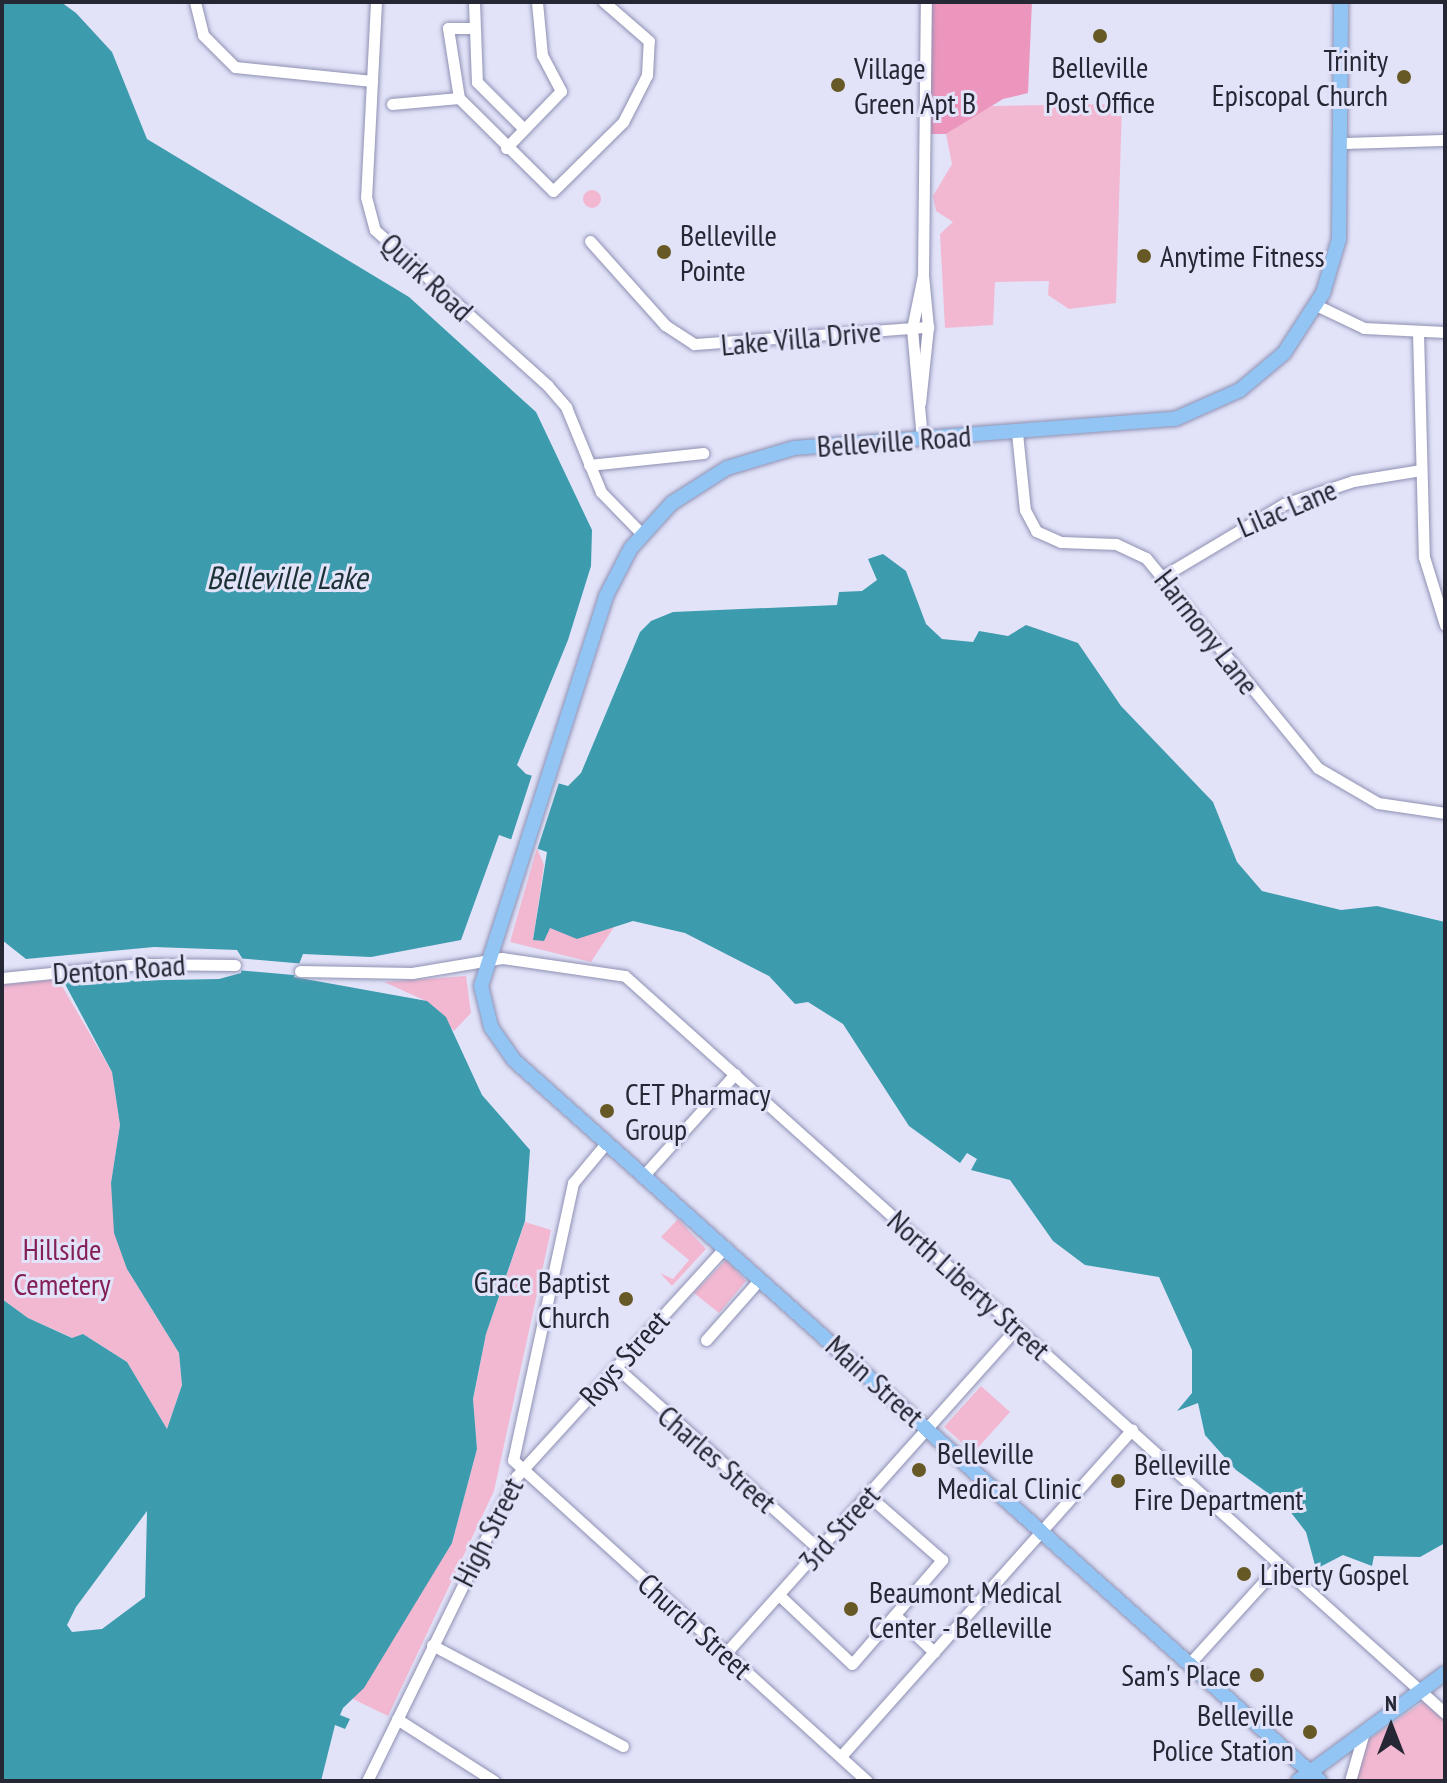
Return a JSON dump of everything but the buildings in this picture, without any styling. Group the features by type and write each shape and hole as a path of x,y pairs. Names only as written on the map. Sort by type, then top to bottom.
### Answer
{"main road":[{"name":"Belleville Road","path":"483,1002 483,962 544,776 606,596 642,534 688,491 750,459 794,448 1146,424 1206,408 1270,367 1316,305 1339,239 1341,2"},
{"name":"Main Street","path":"483,1002 507,1053 1190,1663 1309,1778"},
{"path":"1309,1778 1365,1730 1445,1673"}],"street":[{"path":"195,2 203,35 235,67 372,81"},
{"name":"Quirk Road","path":"376,2 366,197 375,230 548,386 566,407 589,465 610,506 642,534"},
{"path":"474,2 477,82 524,129"},
{"path":"506,148 561,91 542,55 537,2"},
{"path":"473,28 448,28 459,98 506,148 553,191 623,122 651,50 644,34 604,2"},
{"name":"Lake Villa Drive","path":"920,403 928,327 923,275 926,2"},
{"path":"392,104 459,98"},
{"path":"1342,143 1445,140"},
{"name":"Lake Villa Drive","path":"590,241 665,325 694,344 928,327"},
{"name":"Lake Villa Drive","path":"922,439 912,329 923,275"},
{"path":"1316,305 1364,328 1445,332"},
{"path":"1418,332 1424,557 1445,625"},
{"name":"Harmony Lane","path":"1017,433 1025,510 1036,531 1061,542 1125,546 1165,575 1315,766 1378,803 1445,813"},
{"path":"589,465 703,453"},
{"name":"Lilac Lane","path":"1165,575 1284,504 1353,481 1421,470"},
{"name":"North Liberty Street","path":"483,962 502,958 625,976 1445,1713"},
{"path":"300,971 412,973 483,962"},
{"name":"Denton Road","path":"2,978 140,964 235,965"},
{"path":"644,1175 735,1074"},
{"name":"High Street","path":"367,1781 432,1645 523,1469 511,1446 573,1183 607,1142"},
{"name":"Roys Street","path":"523,1469 725,1247"},
{"path":"706,1340 760,1279"},
{"name":"3rd Street","path":"725,1654 1016,1329"},
{"name":"Charles Street","path":"616,1367 819,1549"},
{"path":"842,1755 1132,1430"},
{"name":"Church Street","path":"523,1469 725,1654 842,1755 867,1781"},
{"path":"779,1595 852,1664 942,1560 869,1496"},
{"path":"1190,1663 1279,1565"},
{"path":"895,1615 934,1652"},
{"path":"432,1645 623,1746"},
{"path":"397,1719 494,1781"},
{"path":"1350,1781 1365,1730"}],"green space":[{"path":"1122,104 1116,303 1069,309 1048,295 1049,281 995,282 993,325 945,328 940,234 953,222 936,211 933,196 952,164 946,134 991,106"},
{"path":"592,190 601,199 592,208 583,199"},
{"path":"537,848 544,865 533,940 549,928 616,924 591,962 510,942"},
{"path":"466,976 471,1013 454,1031 424,1000 384,982"},
{"name":"Hillside Cemetery","path":"58,979 112,1072 120,1125 111,1183 127,1269 179,1353 182,1385 167,1429 127,1362 83,1334 73,1338 28,1318 2,1299 2,985"},
{"path":"678,1219 706,1249 672,1286 660,1273 673,1279 689,1260 661,1237"},
{"path":"525,1222 551,1230 494,1491 388,1716 353,1699 452,1543 477,1449 473,1400 486,1334"},
{"path":"726,1260 746,1281 719,1313 694,1293"},
{"path":"981,1386 1010,1412 973,1453 944,1427"},
{"path":"1423,1702 1445,1721 1445,1781 1355,1781 1364,1743"}],"shaded area":[{"path":"931,2 1032,2 1028,93 1003,99 946,134 931,134"}],"water":[{"name":"Belleville Lake","path":"2,2 61,2 76,13 112,52 147,139 409,297 536,412 592,530 591,566 568,640 517,765 526,774 568,786 581,773 640,632 651,621 673,612 837,605 839,592 862,591 877,580 868,559 883,554 906,571 926,624 942,639 973,642 979,631 1008,636 1026,625 1078,643 1121,706 1213,802 1237,862 1262,891 1341,910 1377,906 1445,922 1445,1543 1420,1557 1374,1556 1372,1566 1343,1555 1316,1569 1306,1532 1286,1506 1236,1470 1205,1435 1198,1403 1177,1411 1192,1393 1192,1350 1159,1277 1085,1265 1053,1241 1010,1180 971,1170 977,1159 967,1153 960,1163 909,1126 843,1024 808,1002 795,1004 769,976 685,933 633,921 577,939 550,928 544,941 533,940 547,852 499,835 461,940 371,957 303,954 294,977 427,1001 446,1017 482,1095 530,1150 525,1221 486,1334 473,1399 477,1449 452,1543 364,1688 343,1708 340,1715 350,1719 345,1729 335,1725 321,1781 2,1781 2,1299 28,1318 72,1338 83,1334 127,1362 167,1429 182,1385 179,1353 127,1269 114,1233 111,1183 120,1125 112,1072 64,982 219,979 241,973 242,958 237,950 154,947 26,959 2,940","holes":["147,1511 145,1597 102,1629 72,1632 67,1625 76,1607"]}],"pier":[{"path":"533,772 560,781 537,849 511,840"},
{"path":"237,958 300,963 299,975 236,970"}],"place":[{"name":"Belleville Post Office","path":"1100,36"},
{"name":"Trinity Episcopal Church","path":"1404,77"},
{"name":"Village Green Apt B","path":"838,85"},
{"name":"Belleville Pointe","path":"664,252"},
{"name":"Anytime Fitness","path":"1144,256"},
{"name":"CET Pharmacy Group","path":"607,1111"},
{"name":"Grace Baptist Church","path":"626,1299"},
{"name":"Belleville Medical Clinic","path":"919,1470"},
{"name":"Belleville Fire Department","path":"1118,1481"},
{"name":"Liberty Gospel","path":"1244,1574"},
{"name":"Beaumont Medical Center - Belleville","path":"851,1609"},
{"name":"Sam's Place","path":"1257,1675"},
{"name":"Belleville Police Station","path":"1310,1732"}]}
